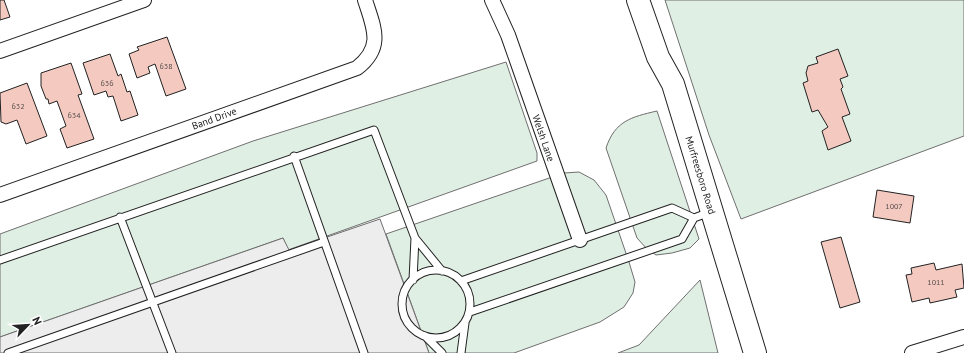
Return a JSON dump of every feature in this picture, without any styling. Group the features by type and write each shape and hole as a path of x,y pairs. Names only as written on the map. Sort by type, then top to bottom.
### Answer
{"main road":[{"name":"Murfreesboro Road","path":"638,0 658,57 673,84 703,215 756,353"}],"street":[{"path":"0,51 144,0"},
{"name":"Band Drive","path":"0,195 357,68 364,62 375,44 376,32 364,0"},
{"name":"Welsh Lane","path":"492,0 508,35 580,240"},
{"name":"Welsh Lane","path":"503,0 508,35"},
{"path":"912,353 964,337"}],"lane":[{"path":"0,260 294,156 374,130 416,238 442,271"},
{"path":"294,156 364,353"},
{"path":"461,281 672,208 703,215 682,238 470,312"},
{"path":"120,217 172,353"},
{"path":"413,280 416,238"},
{"path":"8,353 324,242"},
{"path":"442,353 424,336 414,330 407,321 403,310 405,293 413,280 422,274 432,271 442,271 452,275 461,281 467,290 470,300 470,312 465,323 461,353"},
{"path":"424,336 436,338 447,337 457,331 465,323"}],"green space":[{"path":"665,0 964,0 964,136 741,219 709,135"},
{"path":"506,62 537,153 537,161 288,250 283,238 0,337 0,234 253,141"},
{"path":"657,111 699,239 690,248 672,253 656,255 647,249 637,238 606,148 614,132 619,126 632,118"},
{"path":"579,172 594,180 606,195 629,262 635,282 633,293 624,307 600,322 514,353 429,353 386,234 564,173"},
{"path":"700,280 718,353 618,353 639,345"}],"shaded area":[{"path":"380,219 429,353 0,353 0,337 283,238 289,250"}],"building":[{"path":"0,0 4,0 10,17 0,20"},
{"path":"167,37 186,89 166,96 155,64 148,67 150,73 137,78 129,54 139,50 137,47"},
{"path":"838,49 848,76 840,79 843,87 841,89 850,114 842,117 851,141 828,150 822,131 828,127 818,110 812,112 803,83 808,81 806,73 808,66 818,63 816,57"},
{"path":"110,54 118,76 121,74 127,92 130,91 138,115 121,121 113,96 108,97 106,91 94,95 83,63"},
{"path":"71,63 82,94 78,95 94,139 67,148 60,129 66,126 57,101 49,104 48,99 46,99 41,86 41,73"},
{"path":"27,83 47,136 26,144 17,120 6,124 1,122 0,93"},
{"path":"877,190 914,196 910,223 873,217"},
{"path":"841,237 860,302 840,308 821,242"},
{"path":"934,263 936,270 962,264 964,288 955,290 957,297 930,303 929,298 912,302 906,275 912,274 911,268"}]}
